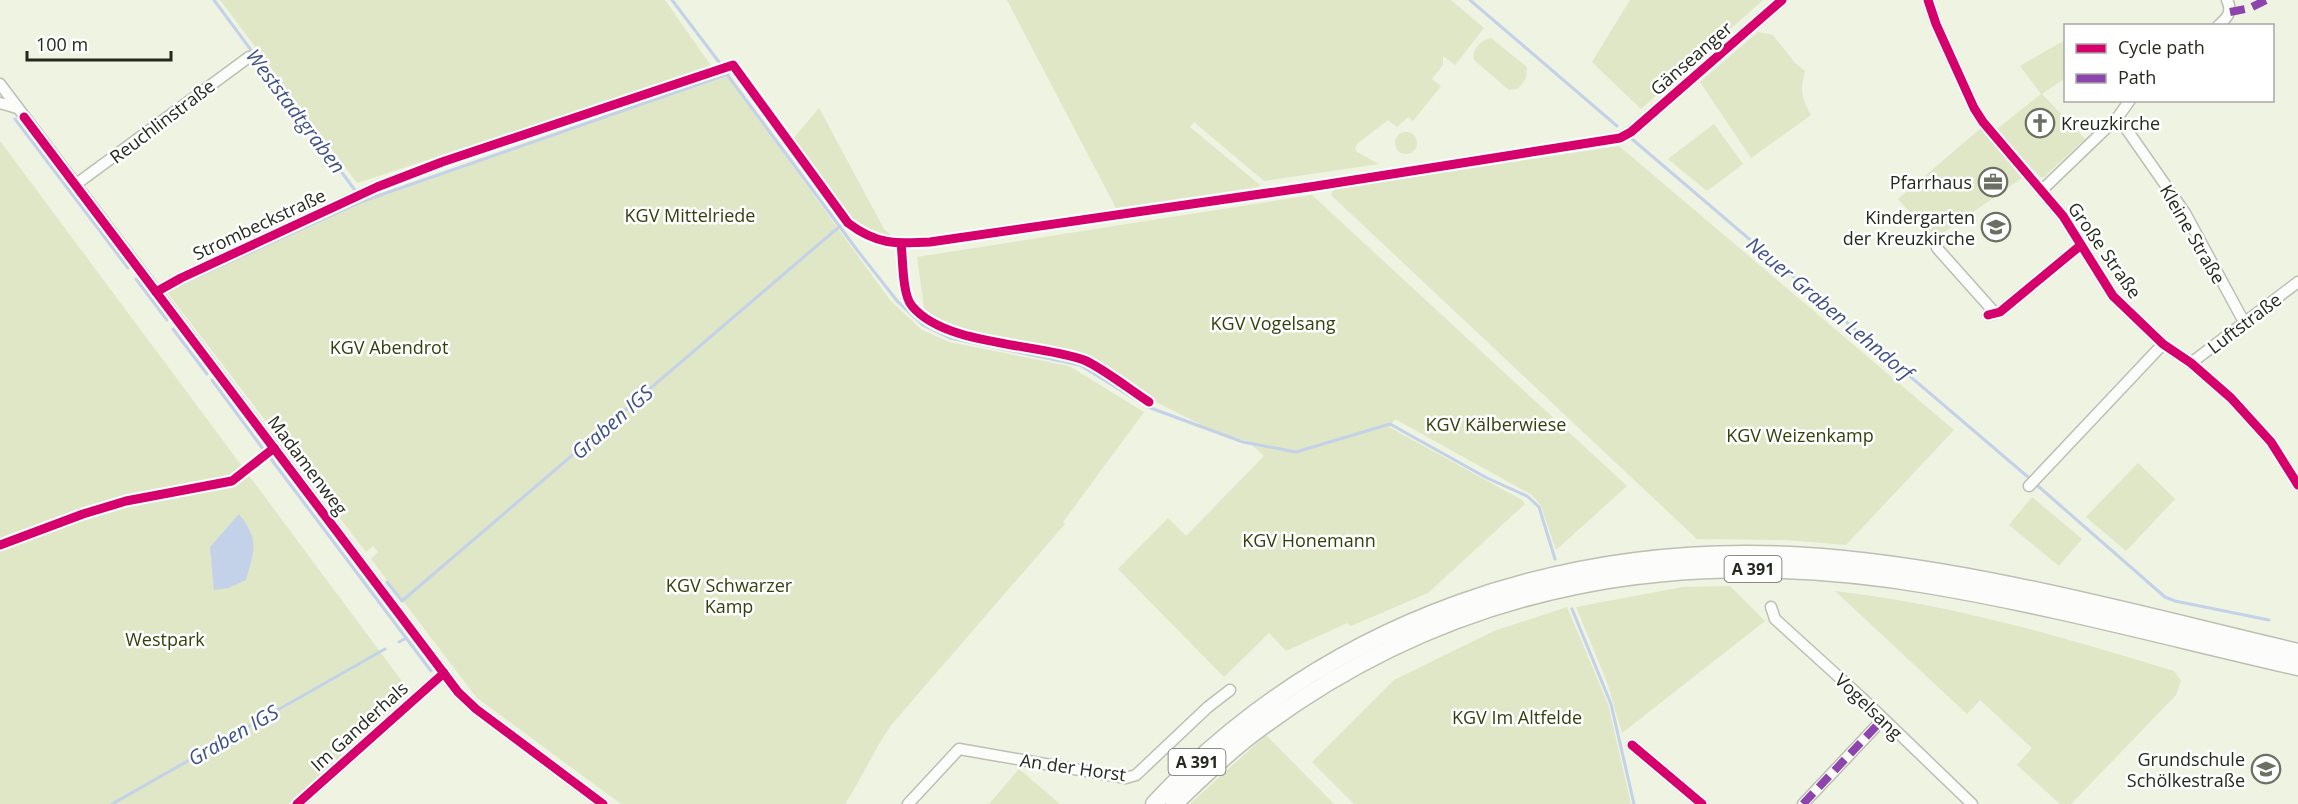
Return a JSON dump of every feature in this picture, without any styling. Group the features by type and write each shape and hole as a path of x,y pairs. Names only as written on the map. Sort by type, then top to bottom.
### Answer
{"highway":[{"name":"A 391","path":"1274,709 1306,678 1391,631 1492,592 1579,569 1616,563 1696,556 1790,555 1871,562 1930,571 2058,596 2298,652"},
{"name":"A 391","path":"1154,804 1200,759 1274,709 1396,645 1447,623 1498,605 1583,583 1620,577 1697,570 1788,569 1870,577 1928,585 2074,614 2298,667"},
{"name":"A 391","path":"1174,804 1211,769 1247,728"}],"street":[{"name":"Gänseanger","path":"1620,138 1631,132 1782,0"},
{"name":"Große Straße","path":"1928,0 1936,24 1974,108 1984,123 2063,216 2113,296 2163,344 2191,363 2232,398 2267,438 2290,469 2298,485"},
{"path":"2220,24 2230,12 2227,0"},
{"name":"Reuchlinstraße","path":"75,185 249,57"},
{"name":"Madamenweg","path":"0,84 468,702 603,804"},
{"path":"2042,190 2118,117 2129,102"},
{"path":"0,103 17,108"},
{"name":"Kleine Straße","path":"2118,117 2185,213 2244,322"},
{"name":"Strombeckstraße","path":"156,292 181,278 377,187"},
{"path":"1937,248 1991,314 2000,312 2082,245"},
{"name":"Luftstraße","path":"2191,363 2298,282"},
{"path":"2029,486 2163,344"},
{"name":"Vogelsang","path":"1771,607 1775,619 1972,804"},
{"name":"Im Ganderhals","path":"297,804 444,673"},
{"name":"An der Horst","path":"908,804 959,749 1126,778 1136,774 1208,706 1230,690"},
{"path":"1803,804 1883,719"},
{"path":"1632,745 1702,804"}],"green space":[{"path":"220,0 665,0 712,67 357,183"},
{"path":"1007,0 1451,0 1484,28 1455,65 1443,56 1443,65 1432,79 1441,86 1413,121 1408,117 1397,127 1388,120 1358,143 1355,148 1357,152 1379,164 1264,181 1194,122 1190,127 1260,185 1116,208"},
{"path":"1630,0 1763,0 1641,109 1592,62"},
{"path":"1758,32 1773,35 1795,63 1805,71 1802,94 1811,115 1751,158 1700,82"},
{"path":"1491,38 1527,67 1526,78 1518,89 1509,90 1474,60 1473,56 1478,46"},
{"path":"2064,41 2064,79 2042,94 2085,139 2044,177 2040,177 1997,129 2041,94 2020,66"},
{"path":"727,76 890,300 922,330 949,342 1069,366 1144,412 1063,522 1065,524 892,724 845,804 621,804 477,698 371,559 378,552 373,546 366,552 336,513 338,510 336,507 333,509 167,292 380,194"},
{"path":"819,108 884,229 892,236 892,239 877,236 858,225 793,139"},
{"path":"1714,124 1743,164 1707,191 1668,159"},
{"path":"1981,128 2022,178 1934,239 1898,199"},
{"path":"1402,132 1410,132 1417,139 1417,147 1410,154 1402,154 1395,147 1395,139"},
{"name":"Westpark","path":"0,141 410,692 288,804 0,804"},
{"name":"KGV Weizenkamp","path":"1619,146 1954,430 1846,545 1787,540 1697,539 1331,195 1334,189"},
{"path":"1312,195 1627,486 1556,550 1541,506 1532,495 1395,419 1389,427 1522,500 1525,504 1428,593 1351,626 1347,623 1286,651 1269,633 1224,677 1118,569 1168,518 1186,536 1264,456 1247,441 1198,427 1200,424 1154,401 1086,358 953,328 925,314 917,257"},
{"path":"2138,463 2175,499 2126,551 2086,517"},
{"path":"2032,497 2082,539 2059,566 2009,525"},
{"path":"1730,586 1765,621 1622,733 1607,682 1576,607 1683,587"},
{"path":"1835,591 1921,604 2006,623 2174,671 2181,681 2176,695 2071,804 2060,804 2017,765 2032,748 1980,700 1967,714"},
{"name":"KGV Im Altfelde","path":"1567,607 1608,704 1631,804 1354,804 1312,762 1394,680 1494,631"},
{"path":"1266,735 1334,804 1190,804 1193,801"},
{"path":"1019,769 1060,804 989,804"}],"water":[{"path":"239,514 253,539 253,553 246,580 228,588 214,590 210,547"}],"waterway":[{"name":"Weststadtgraben","path":"214,0 363,201 728,74"},
{"path":"672,0 719,62"},
{"name":"Neuer Graben Lehndorf","path":"1470,0 1617,126"},
{"path":"726,73 857,250 898,302 923,325 950,338 1080,365 1148,407 1243,442 1296,452 1390,424 1487,478 1527,496 1539,507 1555,559"},
{"path":"15,119 128,268"},
{"name":"Neuer Graben Lehndorf","path":"1632,139 2028,477"},
{"path":"181,284 363,201"},
{"name":"Graben IGS","path":"387,582 402,601 840,226"},
{"path":"136,279 167,320"},
{"path":"173,329 207,374"},
{"path":"212,380 263,449"},
{"path":"271,459 431,671"},
{"name":"Neuer Graben Lehndorf","path":"2038,486 2165,597 2269,620"},
{"path":"1572,609 1611,704 1634,804"},
{"name":"Graben IGS","path":"399,642 406,638"},
{"name":"Graben IGS","path":"112,804 385,649"}],"marked path":[{"path":"2230,12 2250,8 2266,0"},
{"path":"1803,804 1883,719"}],"cycle path":[{"path":"156,292 181,278 377,187 442,162 733,65 848,223 868,236 878,239 897,243 930,242 1316,186 1620,138 1631,132 1782,0"},
{"path":"1928,0 1936,24 1974,108 1983,122 2063,216 2113,296 2163,344 2191,363 2231,398 2271,442 2298,485"},
{"path":"24,117 458,692 476,709 603,804"},
{"path":"901,243 906,294 912,306 927,319 946,329 968,336 1064,354 1084,360 1108,373 1149,402"},
{"path":"1988,315 2000,312 2081,245"},
{"path":"0,545 83,514 126,501 232,481 274,448"},
{"path":"297,804 444,673"},
{"path":"1632,745 1702,804"}],"place":[{"name":"Kreuzkirche","path":"2040,123"},
{"name":"Pfarrhaus","path":"1993,182"},
{"name":"Kindergarten der Kreuzkirche","path":"1996,227"},
{"name":"Grundschule Schölkestraße","path":"2266,769"}],"park label":[{"name":"KGV Mittelriede","path":"690,215"},
{"name":"KGV Vogelsang","path":"1273,323"},
{"name":"KGV Abendrot","path":"389,347"},
{"name":"KGV Kälberwiese","path":"1496,424"},
{"name":"KGV Honemann","path":"1309,540"},
{"name":"KGV Schwarzer Kamp","path":"729,595"}]}
